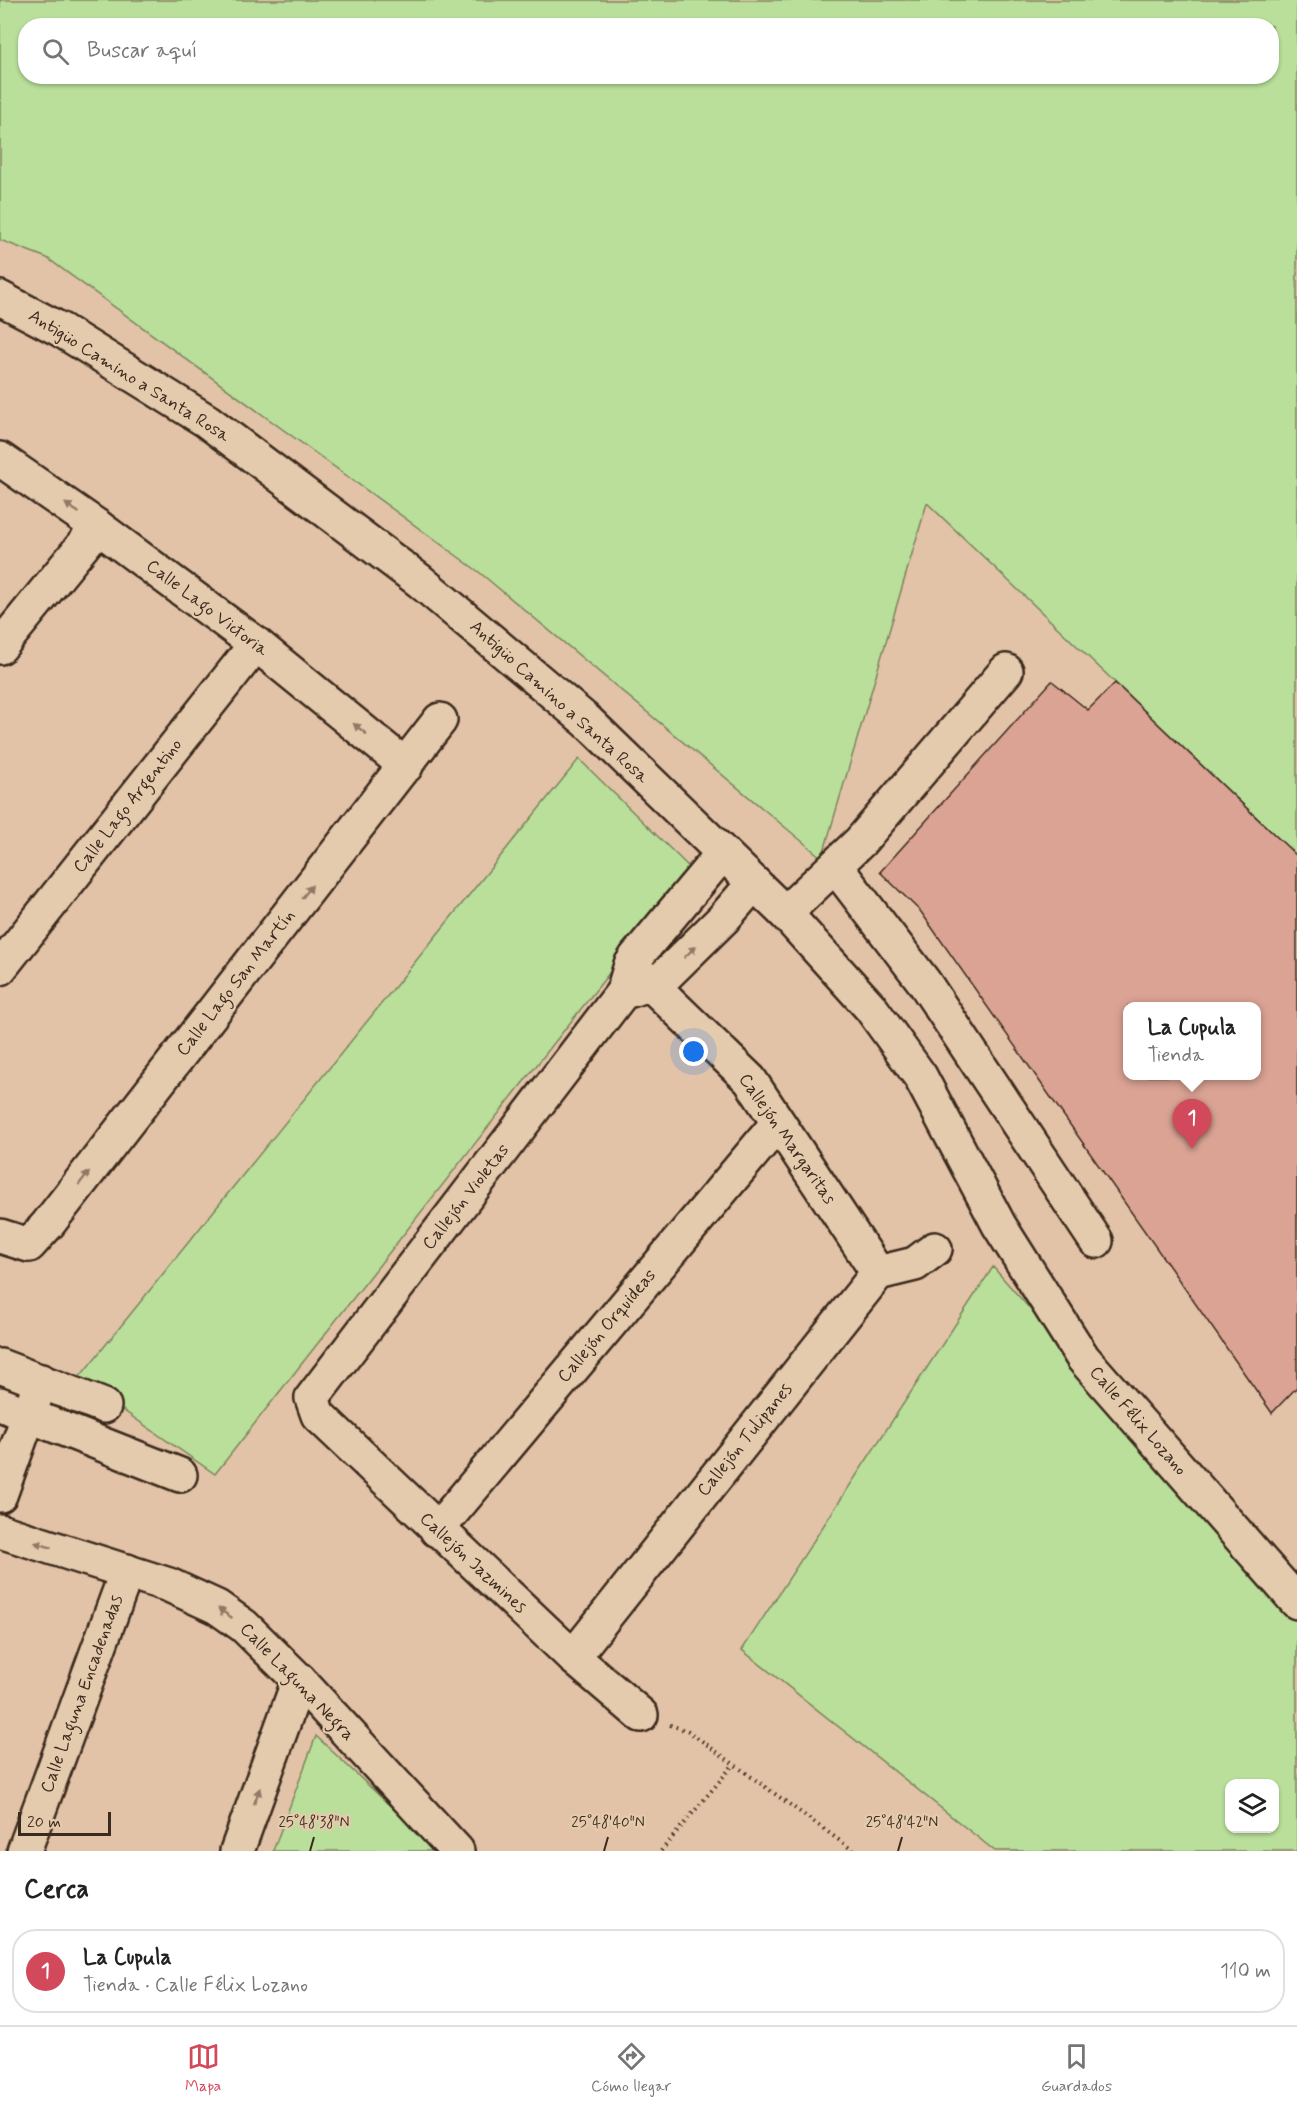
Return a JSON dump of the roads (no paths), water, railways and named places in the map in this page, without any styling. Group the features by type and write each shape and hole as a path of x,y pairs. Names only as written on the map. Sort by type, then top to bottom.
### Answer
{"street":[{"name":"Antigüo Camino a Santa Rosa","path":"0,298 61,330 207,421 420,581 588,722 785,913 871,1008 920,1076 999,1225"},
{"name":"Calle Lago Victoria","path":"0,459 98,527 256,644 406,765"},
{"path":"0,647 98,527"},
{"name":"Calle Lago Argentino","path":"0,968 256,644"},
{"path":"785,913 860,842 1006,671"},
{"name":"Calle Lago San Martín","path":"25,1235 440,720"},
{"name":"Callejón Violetas","path":"312,1404 316,1392 634,980 723,853"},
{"path":"835,866 924,982 1096,1241"},
{"name":"Callejón Violetas","path":"634,980 663,978 723,919 754,883"},
{"name":"Callejón Margaritas","path":"634,980 750,1080 878,1273"},
{"name":"Callejón Orquideas","path":"437,1530 778,1123"},
{"name":"Calle Félix Lozano","path":"999,1225 1083,1358 1297,1602"},
{"path":"878,1273 915,1264 935,1249"},
{"name":"Callejón Tulipanes","path":"573,1657 878,1273"},
{"path":"0,1366 104,1406"},
{"path":"0,1495 15,1409 41,1381"},
{"name":"Callejón Jazmines","path":"312,1404 318,1415 437,1530 573,1657 641,1715"},
{"path":"15,1409 180,1474"},
{"name":"Calle Laguna Negra","path":"0,1531 169,1585 217,1607 244,1626 299,1680 457,1851"},
{"name":"Calle Laguna Encadenadas","path":"24,1851 126,1571"},
{"path":"237,1851 299,1680"}],"place":[{"name":"La Cupula","path":"1192,1149"}]}
